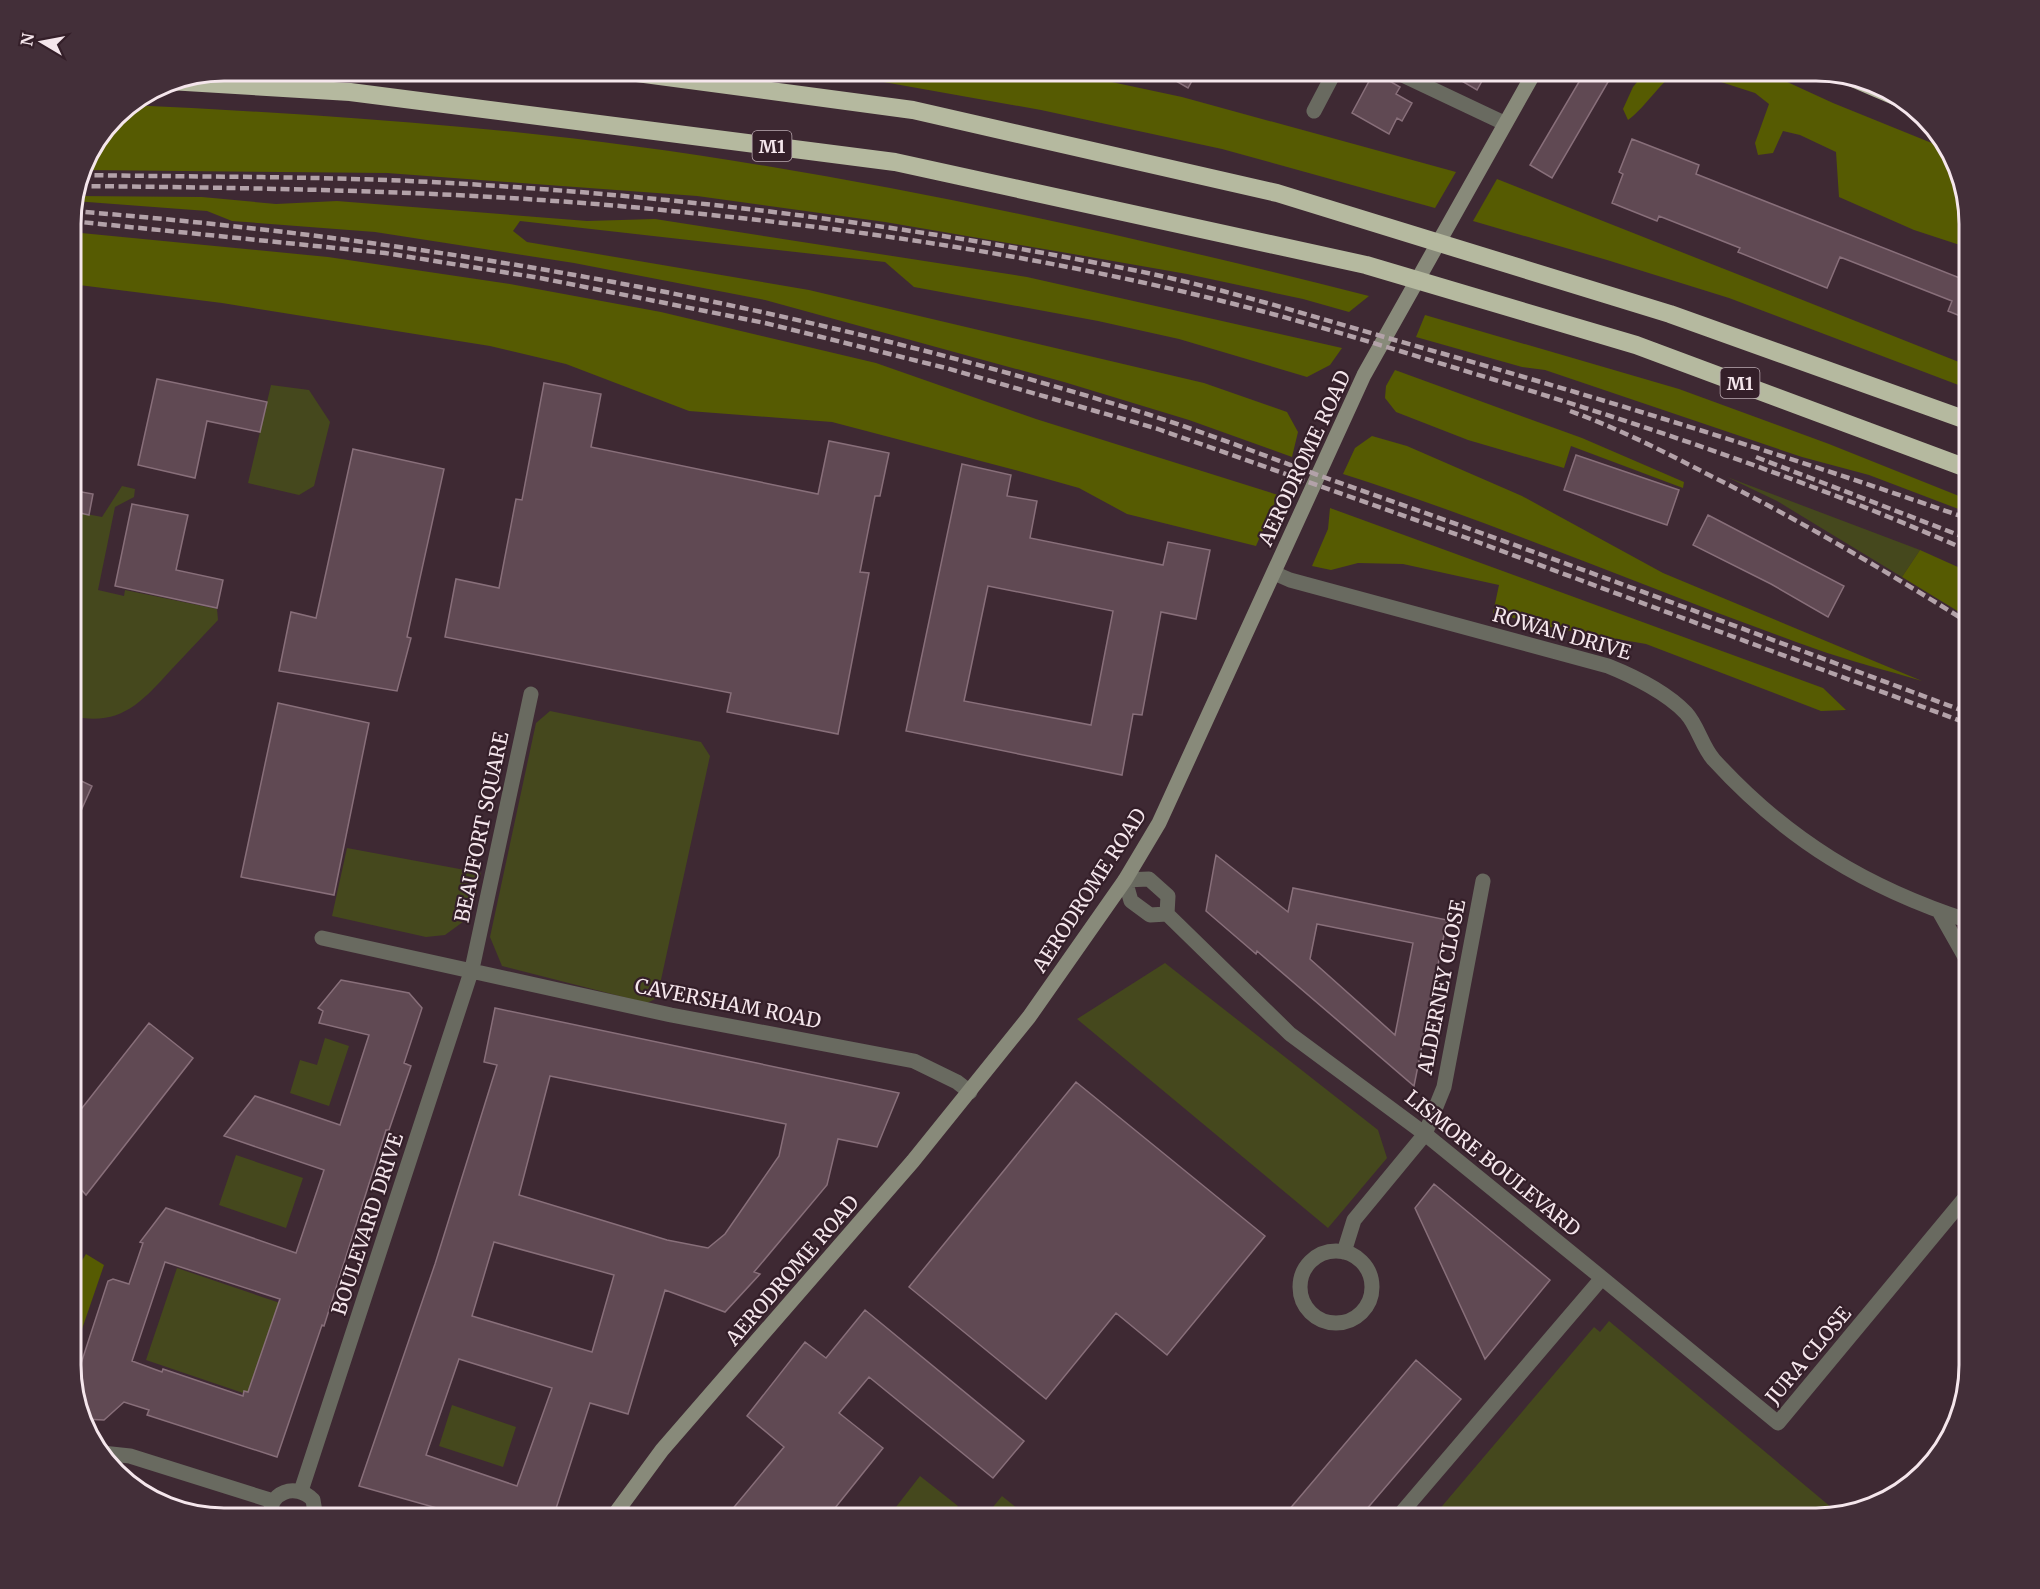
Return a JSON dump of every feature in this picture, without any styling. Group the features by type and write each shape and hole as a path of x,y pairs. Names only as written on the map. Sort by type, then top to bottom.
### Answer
{"highway":[{"name":"M1","path":"702,81 913,110 1277,193 1392,226 1670,314 1959,417"},
{"name":"M1","path":"202,83 350,92 895,162 1366,265 1636,345 1959,465"}],"street":[{"path":"1314,111 1329,81"},
{"path":"1417,81 1504,123"},
{"name":"AERODROME ROAD","path":"619,1508 662,1450 970,1092 1058,979 1125,880 1159,823 1364,375 1529,81"},
{"name":"ROWAN DRIVE","path":"1274,573 1290,580 1608,666 1634,676 1686,713 1712,758 1791,834 1849,871 1939,911 1959,917"},
{"name":"BEAUFORT SQUARE","path":"472,969 531,694"},
{"path":"1149,879 1168,896 1167,914 1150,915 1131,901 1125,880 1149,879"},
{"name":"ALDERNEY CLOSE","path":"1344,1252 1354,1220 1425,1134 1444,1088 1483,881"},
{"path":"1939,911 1959,945"},
{"name":"LISMORE BOULEVARD","path":"1167,914 1290,1034 1425,1134 1602,1278"},
{"name":"CAVERSHAM ROAD","path":"322,938 472,969 671,1015 914,1061 957,1082 970,1092"},
{"name":"BOULEVARD DRIVE","path":"301,1491 472,969"},
{"name":"JURA CLOSE","path":"1602,1278 1778,1423 1959,1206"},
{"path":"1331,1251 1344,1252 1359,1259 1366,1266 1373,1285 1372,1295 1363,1312 1355,1319 1346,1323 1326,1323 1309,1312 1304,1304 1300,1281 1311,1261 1331,1251"},
{"path":"1406,1508 1602,1278"},
{"path":"111,1453 130,1456 273,1501"},
{"path":"272,1508 273,1501 285,1491 301,1491 313,1500 315,1508"}],"green space":[{"path":"271,385 309,390 330,422 314,486 299,495 248,483"},
{"path":"1727,477 1920,550 1902,577 1777,501"},
{"path":"122,486 135,489 134,497 115,507 98,590 124,596 125,590 217,609 218,620 138,703 116,715 88,719 81,718 81,513 102,517"},
{"path":"550,711 701,742 710,756 657,998 647,1003 502,966 490,937 536,723"},
{"path":"347,848 481,873 471,916 445,935 426,937 332,916"},
{"path":"1165,963 1378,1130 1387,1158 1328,1228 1077,1019"},
{"path":"325,1038 349,1046 329,1106 290,1093 300,1060 317,1065"},
{"path":"236,1155 303,1178 286,1228 219,1205"},
{"path":"177,1268 280,1303 249,1395 146,1360"},
{"path":"1609,1321 1831,1507 1440,1508 1594,1327 1600,1332"},
{"path":"452,1405 516,1427 503,1467 439,1446"},
{"path":"920,1476 958,1506 956,1508 895,1508"},
{"path":"1002,1496 1017,1508 992,1508"}],"shaded area":[{"path":"878,81 1107,81 1182,97 1456,172 1435,208 1222,149 1041,110"},
{"path":"1638,81 1665,81 1628,120 1623,109"},
{"path":"1718,81 1785,81 1935,144 1951,178 1956,196 1959,214 1959,245 1914,230 1839,197 1836,152 1800,135 1783,131 1773,153 1758,155 1755,143 1769,104 1755,93"},
{"path":"143,106 295,114 462,127 691,154 919,194 1145,242 1369,296 1349,312 1303,299 1187,274 885,222 697,196 387,173 92,170 100,152 116,130"},
{"path":"1497,179 1959,362 1959,385 1729,298 1473,221"},
{"path":"84,196 202,197 276,204 337,201 587,221 655,219 1027,277 1342,348 1330,365 1307,377 1179,339 1098,321 914,287 885,262 520,221 513,231 527,242 809,290 1204,383 1287,412 1298,432 1292,457 1189,420 1064,382 765,300 574,263 375,232 232,221 207,211 83,202"},
{"path":"81,233 328,257 510,284 661,312 876,363 1036,419 1278,495 1256,546 1127,514 1079,488 832,422 689,411 566,364 490,346 222,303 81,285"},
{"path":"1425,315 1679,389 1829,444 1959,496 1959,509 1869,475 1802,457 1545,370 1522,367 1416,337"},
{"path":"1395,370 1582,438 1684,482 1683,488 1571,446 1564,468 1468,440 1396,412 1385,398 1386,386"},
{"path":"1372,436 1407,446 1522,496 1663,573 1922,681 1813,648 1461,515 1343,474 1355,448"},
{"path":"1330,508 1823,688 1846,710 1821,711 1646,644 1554,628 1493,613 1499,585 1403,564 1358,563 1331,570 1312,566 1328,529"},
{"path":"1920,550 1959,568 1959,612 1902,577"},
{"path":"86,1254 104,1265 81,1332 81,1262"}],"building":[{"path":"1176,81 1192,81 1188,88"},
{"path":"1369,81 1390,81 1400,87 1396,94 1412,103 1402,121 1397,118 1389,134 1352,113"},
{"path":"1462,81 1482,81 1477,90"},
{"path":"1580,81 1609,81 1552,178 1530,165"},
{"path":"1632,139 1699,165 1696,174 1959,278 1959,316 1948,311 1952,301 1840,257 1827,288 1738,252 1740,248 1659,216 1657,221 1612,203 1623,174 1619,172"},
{"path":"157,379 267,402 260,432 207,421 195,478 138,465"},
{"path":"544,383 601,394 591,447 818,494 829,441 889,453 880,496 875,496 860,572 869,573 838,734 727,712 731,693 445,637 456,579 499,588 516,499 522,500"},
{"path":"353,449 444,469 407,637 411,638 397,691 279,671 291,612 316,618"},
{"path":"1576,455 1679,490 1667,525 1564,490"},
{"path":"962,464 1011,475 1007,496 1037,501 1030,538 1163,565 1168,542 1210,550 1196,619 1161,612 1142,715 1133,714 1122,775 906,731","holes":["988,586 1113,611 1091,725 964,701"]},
{"path":"81,492 93,494 89,515 81,513"},
{"path":"132,504 188,515 176,570 223,580 217,608 115,586"},
{"path":"1708,515 1844,586 1828,617 1771,584 1693,545"},
{"path":"278,703 369,723 334,895 241,877"},
{"path":"81,781 92,786 81,811"},
{"path":"1216,855 1288,912 1293,888 1447,920 1414,1086 1257,951 1256,954 1206,911","holes":["1317,924 1413,943 1395,1035 1310,959"]},
{"path":"341,980 409,993 422,1008 404,1063 411,1066 389,1130 386,1130 324,1326 322,1325 277,1457 147,1415 149,1410 124,1402 104,1420 92,1419 84,1393 81,1364 108,1281 113,1279 129,1284 143,1243 140,1242 166,1208 296,1253 324,1170 224,1136 255,1096 340,1125 369,1035 319,1023 323,1011 318,1008","holes":["165,1262 280,1299 248,1392 244,1391 243,1396 132,1361"]},
{"path":"495,1008 899,1093 877,1147 838,1139 827,1185 754,1272 760,1274 725,1312 665,1290 628,1414 590,1403 556,1508 437,1508 359,1486 435,1264 497,1065 484,1062","holes":["550,1076 786,1124 779,1156 725,1234 708,1248 667,1240 519,1195","494,1242 614,1275 592,1352 472,1316","459,1359 552,1388 517,1486 426,1455"]},
{"path":"149,1023 193,1058 86,1195 81,1189 81,1109"},
{"path":"1076,1082 1265,1236 1167,1355 1116,1313 1046,1399 909,1287"},
{"path":"1434,1184 1550,1280 1485,1359 1415,1208"},
{"path":"865,1310 1024,1441 993,1478 869,1377 839,1413 883,1448 835,1508 733,1508 784,1447 747,1416 805,1342 826,1358"},
{"path":"1416,1360 1461,1399 1368,1508 1290,1508"}],"railway":[{"path":"90,175 386,180 605,194 865,224 1037,252 1161,276 1274,305 1698,429 1959,516"},
{"path":"87,186 380,192 607,205 820,227 958,247 1095,272 1296,320 1553,398 1734,458 1852,502 1959,547"},
{"path":"81,212 345,240 481,259 751,310 885,341 1018,376 1199,432 1580,569 1959,709"},
{"path":"81,222 385,253 540,278 765,323 946,368 1158,429 1464,537 1959,720"},
{"path":"1570,411 1640,440 1774,509 1873,564 1959,617"},
{"path":"1756,457 1959,535"}]}
